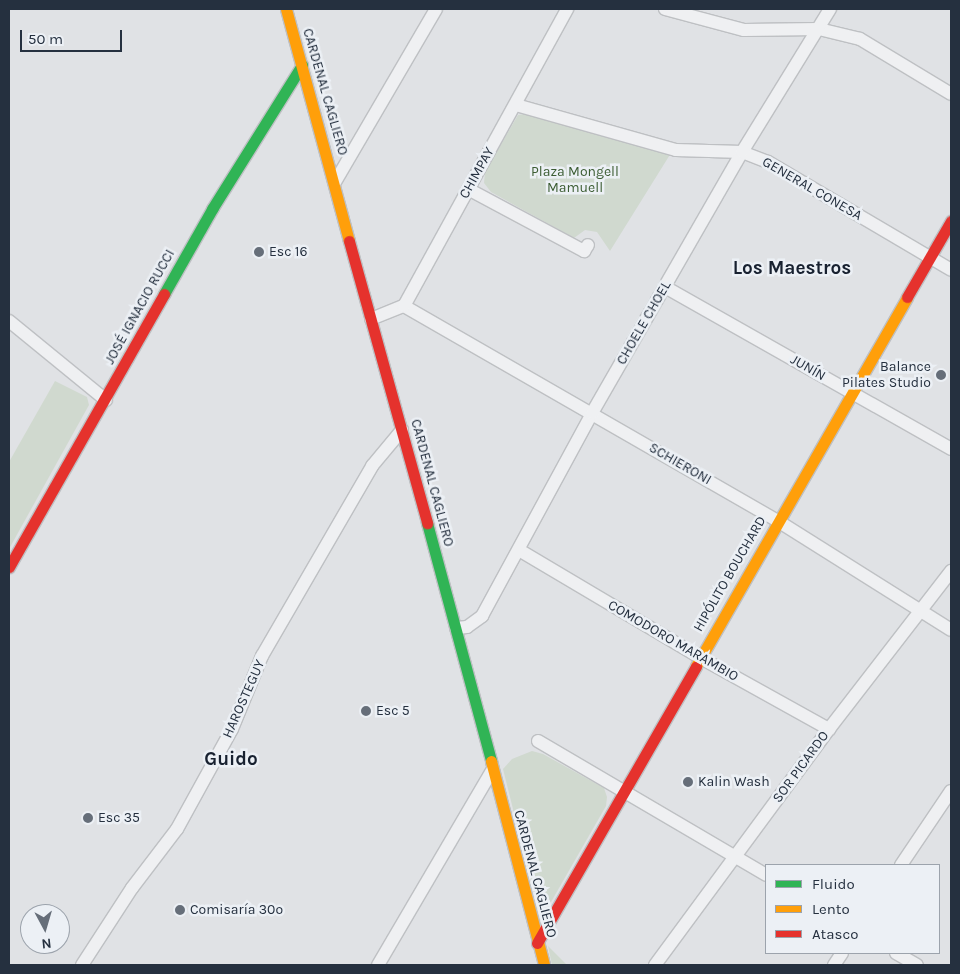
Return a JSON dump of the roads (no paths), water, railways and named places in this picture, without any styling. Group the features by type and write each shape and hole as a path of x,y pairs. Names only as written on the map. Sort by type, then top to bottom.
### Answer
{"main road":[{"name":"CARDENAL CAGLIERO","path":"286,9 456,628 544,965"},
{"name":"JOSÉ IGNACIO RUCCI","path":"9,567 106,400 212,209 302,65"},
{"name":"HIPÓLITO BOUCHARD","path":"537,942 625,792 700,657 951,221"}],"street":[{"path":"335,182 436,9"},
{"name":"CHIMPAY","path":"404,306 568,9"},
{"path":"665,9 688,12 744,30 819,29 860,40 951,94"},
{"name":"CHOELE CHOEL","path":"456,628 467,627 482,616 592,413 742,152 830,9"},
{"name":"GENERAL CONESA","path":"516,105 676,150 742,152 768,162 951,270"},
{"path":"468,189 584,252 588,245"},
{"name":"JUNÍN","path":"665,287 951,449"},
{"path":"371,319 404,306"},
{"name":"SCHIERONI","path":"404,306 778,521 951,630"},
{"path":"9,320 106,400"},
{"name":"HAROSTEGUY","path":"82,965 132,888 177,829 232,730 262,656 372,466 402,430"},
{"name":"COMODORO MARAMBIO","path":"519,550 700,657 829,729"},
{"name":"SOR PICARDO","path":"656,965 829,729 951,571"},
{"path":"538,741 765,874"},
{"path":"378,965 492,771"},
{"path":"903,864 951,791"},
{"path":"834,965 841,954"},
{"path":"898,954 917,965"}],"place":[{"name":"Esc 16","path":"259,252"},
{"name":"Balance Pilates Studio","path":"941,375"},
{"name":"Esc 5","path":"366,711"},
{"name":"Kalin Wash","path":"688,782"},
{"name":"Esc 35","path":"88,818"},
{"name":"Comisaría 30º","path":"180,910"}],"district":[{"name":"Los Maestros","path":"792,269"},
{"name":"Guido","path":"231,760"}],"park label":[{"name":"Plaza Mongell Mamuell","path":"575,180"}]}
